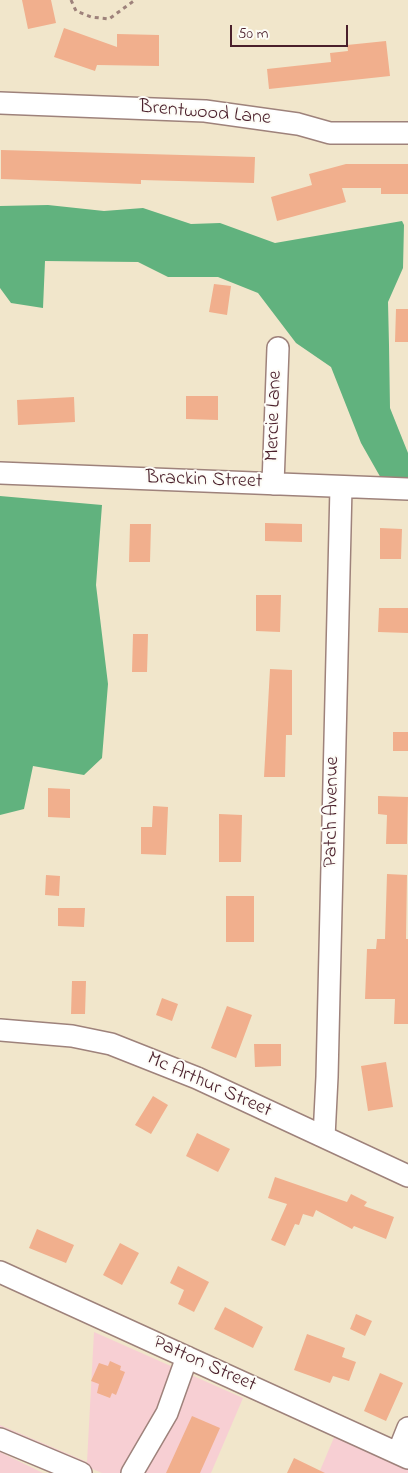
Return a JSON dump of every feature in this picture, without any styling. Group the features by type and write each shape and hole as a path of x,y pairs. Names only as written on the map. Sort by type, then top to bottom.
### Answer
{"street":[{"name":"Brentwood Lane","path":"0,103 205,111 298,124 330,133 408,133"},
{"name":"Mercie Lane","path":"273,484 278,348"},
{"name":"Brackin Street","path":"0,473 408,489"},
{"name":"Patch Avenue","path":"324,1136 341,487"},
{"name":"Mc Arthur Street","path":"0,1030 72,1036 111,1044 197,1078 408,1176"},
{"name":"Patton Street","path":"0,1272 403,1456"},
{"path":"132,1473 166,1413 187,1357"},
{"path":"403,1456 408,1428"},
{"path":"0,1439 81,1473"}],"path":[{"path":"71,0 76,11 91,17 109,20 135,0"}],"shaded area":[{"path":"94,1332 243,1398 211,1473 102,1473 0,1430 0,1425 87,1462"},
{"path":"335,1435 408,1467 408,1473 319,1473"},
{"path":"0,1452 43,1473 0,1473"}],"green space":[{"path":"48,205 104,211 143,208 191,224 220,223 275,243 402,221 404,225 403,268 388,302 390,408 408,453 408,482 382,480 361,443 331,367 296,343 258,293 218,277 168,277 138,262 45,261 43,308 11,303 0,288 0,206"},
{"path":"0,496 102,505 96,585 108,684 102,758 84,775 33,766 24,809 0,815"}],"building":[{"path":"22,0 51,0 56,23 28,29"},
{"path":"64,28 117,47 117,34 159,35 159,66 97,65 95,71 54,57"},
{"path":"386,41 390,76 269,89 267,69 331,62 330,53 348,51 347,45"},
{"path":"1,150 255,157 254,183 141,180 141,184 1,179"},
{"path":"346,164 408,164 408,194 381,194 381,188 342,188 346,202 277,221 271,197 312,185 309,174"},
{"path":"214,284 231,286 227,315 209,312"},
{"path":"396,309 408,309 408,342 395,342"},
{"path":"186,396 218,396 218,420 186,419"},
{"path":"74,397 75,422 18,425 17,400"},
{"path":"265,523 302,524 302,542 265,541"},
{"path":"130,524 151,524 150,562 129,562"},
{"path":"380,528 402,529 401,559 380,559"},
{"path":"256,595 281,595 280,632 256,631"},
{"path":"379,608 408,608 408,633 378,632"},
{"path":"133,634 148,634 147,672 132,672"},
{"path":"270,669 292,670 292,735 286,735 285,777 264,777"},
{"path":"393,732 408,732 408,751 393,751"},
{"path":"48,788 70,789 70,818 48,817"},
{"path":"378,796 408,797 407,844 386,844 387,815 378,814"},
{"path":"153,806 168,807 166,855 141,854 141,827 152,827"},
{"path":"219,814 242,815 241,862 219,862"},
{"path":"387,874 407,875 408,1024 394,1024 395,999 365,999 367,949 376,949 377,939 385,939"},
{"path":"46,875 60,876 59,896 45,895"},
{"path":"226,896 254,896 254,942 226,942"},
{"path":"58,908 85,908 84,927 58,926"},
{"path":"72,981 86,981 85,1014 71,1014"},
{"path":"162,998 178,1004 172,1021 156,1015"},
{"path":"227,1006 252,1015 236,1058 211,1048"},
{"path":"254,1044 281,1044 281,1066 255,1067"},
{"path":"386,1062 393,1107 368,1111 361,1066"},
{"path":"153,1096 168,1105 151,1134 135,1125"},
{"path":"197,1133 230,1149 218,1172 186,1156"},
{"path":"275,1177 347,1202 351,1194 367,1202 364,1206 394,1217 386,1239 354,1226 352,1229 316,1210 313,1217 303,1214 299,1225 295,1224 285,1246 271,1240 287,1204 268,1198"},
{"path":"37,1229 74,1245 66,1263 29,1248"},
{"path":"120,1243 139,1253 122,1285 103,1275"},
{"path":"178,1266 209,1282 194,1312 178,1304 184,1290 170,1283"},
{"path":"225,1307 263,1327 253,1348 214,1329"},
{"path":"356,1314 372,1321 365,1336 350,1329"},
{"path":"307,1334 345,1348 342,1357 356,1362 349,1381 333,1376 330,1383 294,1370"},
{"path":"110,1361 121,1366 120,1370 125,1372 116,1395 112,1393 110,1398 97,1393 99,1384 91,1381 99,1363 108,1366"},
{"path":"380,1373 403,1383 386,1421 364,1411"},
{"path":"192,1416 220,1428 200,1473 166,1473"},
{"path":"294,1458 325,1473 287,1473"}]}
